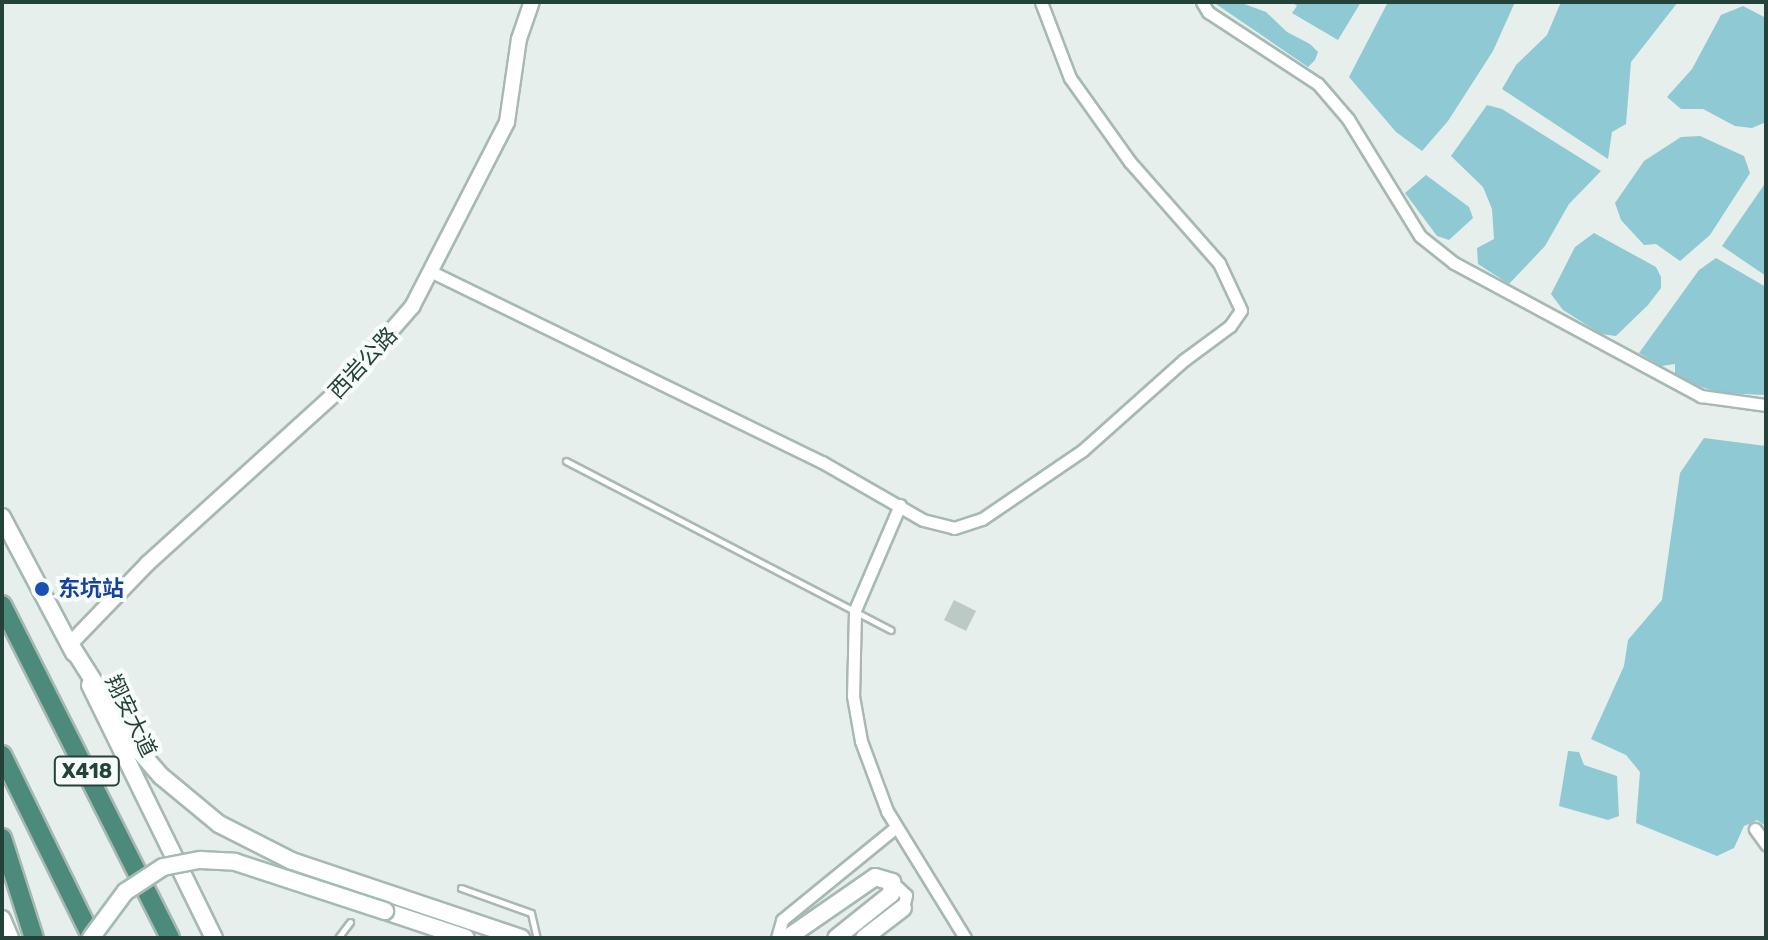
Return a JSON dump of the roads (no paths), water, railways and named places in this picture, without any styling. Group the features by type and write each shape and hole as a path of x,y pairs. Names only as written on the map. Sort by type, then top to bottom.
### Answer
{"highway":[{"name":"X418","path":"2,605 170,938"},
{"name":"X418","path":"2,755 92,938"},
{"path":"2,838 34,938"}],"main road":[{"name":"翔安大道","path":"2,517 70,644 214,938"},
{"path":"70,644 134,745 161,776 219,824 292,861 521,938"},
{"path":"92,938 125,892 163,867 200,860 235,862 466,938"},
{"path":"787,938 875,877 892,882 891,894 836,938"},
{"path":"864,938 903,908"},
{"path":"881,938 903,908"},
{"path":"2,919 10,938"}],"street":[{"name":"西岩公路","path":"70,644 148,563 379,351 432,272 507,122 519,39 532,2"},
{"path":"432,272 900,505 923,520 954,528 982,519 1083,450 1184,360 1230,326 1241,310 1219,263 1130,162 1070,78 1041,2"},
{"path":"1202,2 1208,12 1318,84 1348,119 1411,224 1454,263 1701,396 1766,405"},
{"path":"900,505 855,610 853,696 861,741 895,828 965,938"},
{"path":"777,938 782,920 895,828"},
{"path":"1755,829 1766,844"},
{"path":"892,882 906,895 903,908"}],"lane":[{"path":"566,461 891,630"},
{"path":"461,888 531,913 537,938"},
{"path":"338,938 350,922"}],"water":[{"path":"1213,2 1239,2 1266,12 1287,32 1310,44 1318,52 1315,60 1308,67"},
{"path":"1292,2 1361,2 1338,40 1292,13 1297,6"},
{"path":"1388,2 1515,2 1493,51 1448,121 1422,151 1396,132 1349,77"},
{"path":"1561,2 1678,2 1631,62 1626,124 1612,132 1608,159 1502,89 1516,65 1547,35"},
{"path":"1743,6 1766,18 1766,122 1752,128 1735,126 1703,109 1681,109 1667,97 1692,69 1721,15"},
{"path":"1487,105 1502,109 1601,171 1569,204 1545,246 1509,284 1478,264 1477,248 1494,239 1492,209 1483,187 1451,156"},
{"path":"1700,136 1744,156 1750,173 1710,235 1680,261 1656,244 1644,245 1621,220 1615,203 1644,161 1681,137"},
{"path":"1426,175 1469,207 1473,218 1449,240 1437,236 1405,193"},
{"path":"1766,182 1766,276 1722,246"},
{"path":"1594,233 1656,267 1661,277 1661,288 1616,336 1601,334 1563,310 1551,294 1575,247"},
{"path":"1716,258 1766,287 1766,395 1720,393 1692,384 1675,375 1675,364 1661,366 1639,353 1699,270"},
{"path":"1704,438 1766,446 1766,826 1757,820 1744,826 1734,848 1717,856 1636,823 1640,772 1626,755 1591,739 1624,666 1628,640 1662,600 1680,473"},
{"path":"1568,751 1579,752 1584,765 1617,776 1619,816 1608,820 1559,806"}],"place":[{"name":"东坑站","path":"42,589"}]}
